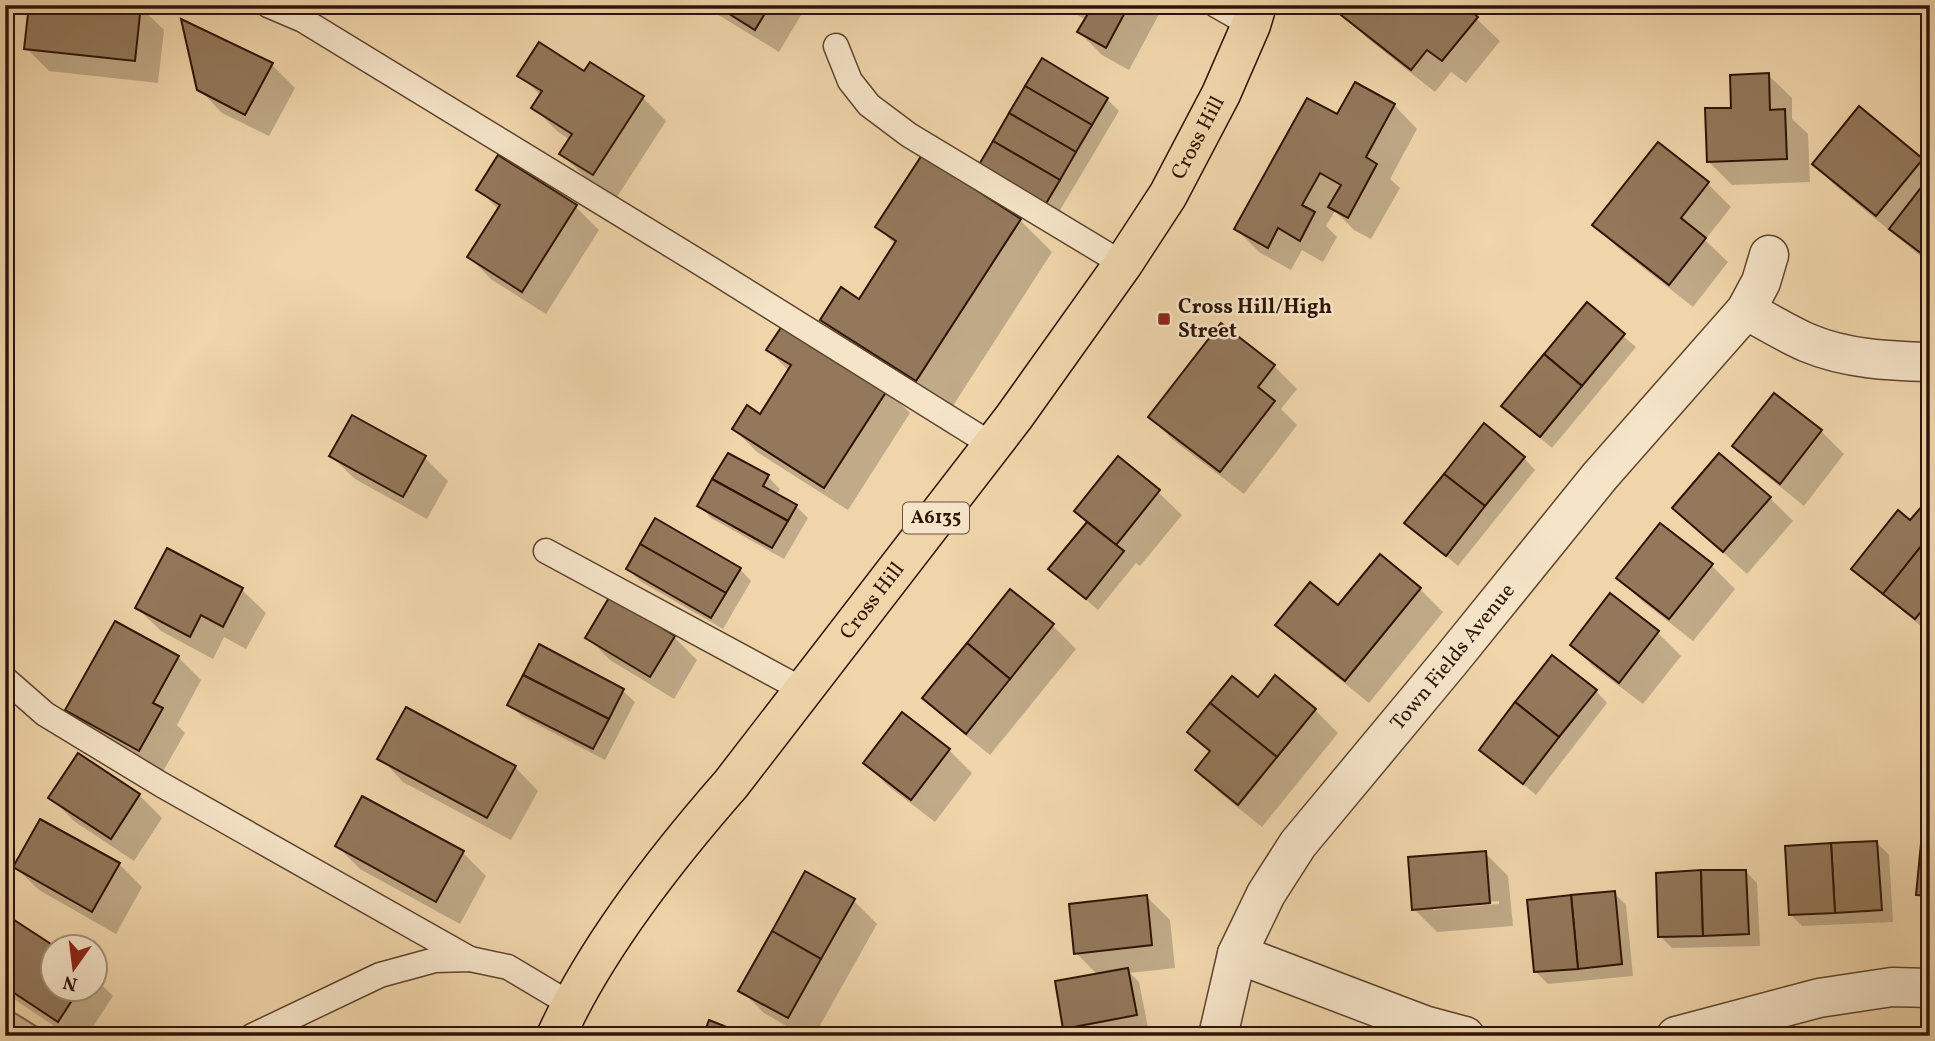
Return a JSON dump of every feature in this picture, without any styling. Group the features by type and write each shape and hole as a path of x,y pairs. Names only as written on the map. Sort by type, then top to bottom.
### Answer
{"main road":[{"name":"Cross Hill","path":"563,1020 628,914 695,824 731,784 992,446 1123,264 1168,195 1221,94 1254,15"}],"street":[{"name":"Town Fields Avenue","path":"1218,1036 1237,954 1266,894 1298,844 1600,476 1746,310 1761,282 1769,256"},
{"path":"1746,310 1806,342 1838,353 1892,361 1930,362"},
{"path":"1237,954 1424,1025 1465,1036"},
{"path":"1676,1036 1819,998 1892,987 1930,988"}],"lane":[{"path":"268,5 303,20 712,270 992,446"},
{"path":"1216,5 1254,15"},
{"path":"836,46 850,81 869,105 909,135 1123,264"},
{"path":"546,551 803,690"},
{"path":"5,679 44,714 150,778 470,959"},
{"path":"252,1036 380,975 435,960 470,959 508,967 563,1020"}],"shaded area":[{"path":"5,1007 52,1036 5,1036"}],"building":[{"path":"29,5 141,5 135,61 24,49"},
{"path":"715,5 770,5 755,30"},
{"path":"1076,5 1129,5 1106,48 1077,32 1089,12"},
{"path":"1349,5 1464,5 1478,17 1442,61 1427,50 1411,70 1341,15"},
{"path":"181,19 273,63 245,115 197,90"},
{"path":"539,42 584,71 590,62 644,96 593,175 559,154 572,134 531,108 542,91 517,76"},
{"path":"1042,58 1108,98 1092,125 1025,86"},
{"path":"1769,73 1770,110 1785,109 1787,159 1707,162 1705,108 1731,108 1730,75"},
{"path":"1355,82 1395,104 1366,157 1377,164 1348,218 1328,207 1341,185 1320,173 1302,205 1315,212 1300,241 1278,228 1268,248 1234,229 1307,98 1337,114"},
{"path":"1025,86 1092,125 1076,152 1009,113"},
{"path":"1859,106 1923,159 1876,216 1812,164"},
{"path":"1009,113 1076,152 1060,180 993,141"},
{"path":"993,141 1060,180 1044,207 977,168"},
{"path":"1658,142 1709,182 1681,218 1706,238 1669,285 1592,225"},
{"path":"498,155 577,205 522,292 467,257 500,205 476,190"},
{"path":"922,155 1021,219 916,381 820,320 841,287 859,299 896,241 875,227"},
{"path":"1930,176 1930,260 1889,229"},
{"path":"1587,302 1625,334 1582,386 1544,354"},
{"path":"784,323 888,389 824,488 732,429 747,405 760,414 791,365 766,350"},
{"path":"1221,323 1275,365 1258,387 1275,401 1220,472 1148,417"},
{"path":"1544,354 1582,386 1540,437 1501,406"},
{"path":"1774,393 1822,430 1780,484 1732,446"},
{"path":"352,415 426,456 403,497 329,456"},
{"path":"1484,423 1525,457 1485,506 1444,474"},
{"path":"728,453 769,475 763,486 797,505 788,521 712,479"},
{"path":"1719,453 1771,497 1723,552 1672,508"},
{"path":"1118,456 1160,490 1116,545 1074,511"},
{"path":"1444,474 1485,506 1446,556 1404,523"},
{"path":"712,479 788,521 772,548 697,506"},
{"path":"1923,505 1930,510 1930,535 1883,594 1851,569 1898,510 1910,520"},
{"path":"655,518 741,568 726,593 640,544"},
{"path":"1087,522 1124,551 1086,599 1048,569"},
{"path":"1660,523 1713,564 1669,619 1616,578"},
{"path":"1930,535 1930,601 1915,619 1883,594"},
{"path":"640,544 726,593 711,618 626,569"},
{"path":"167,548 243,588 223,627 201,615 190,637 135,608"},
{"path":"1380,554 1421,588 1345,681 1275,625 1310,582 1338,605"},
{"path":"1010,589 1054,624 1010,679 967,643"},
{"path":"1610,593 1659,631 1619,683 1570,645"},
{"path":"610,596 675,636 650,677 585,638"},
{"path":"115,621 179,656 153,703 163,708 139,751 65,710"},
{"path":"967,643 1010,679 966,734 922,698"},
{"path":"539,644 624,689 609,719 523,675"},
{"path":"1552,655 1597,690 1559,737 1515,702"},
{"path":"523,675 609,719 593,749 507,705"},
{"path":"1275,675 1316,709 1277,757 1210,703 1232,676 1258,697"},
{"path":"1515,702 1559,737 1523,784 1479,750"},
{"path":"1210,703 1277,757 1238,805 1195,770 1210,751 1187,732"},
{"path":"406,707 516,766 487,818 377,759"},
{"path":"902,712 950,749 911,800 863,763"},
{"path":"78,753 140,794 111,839 48,798"},
{"path":"362,796 464,851 436,902 335,846"},
{"path":"40,819 120,863 92,912 13,867"},
{"path":"1923,823 1930,823 1930,896 1916,895"},
{"path":"1877,841 1882,910 1835,913 1831,843"},
{"path":"1831,843 1835,913 1789,915 1785,846"},
{"path":"1486,851 1490,903 1412,910 1408,857"},
{"path":"1701,870 1703,936 1658,937 1656,873"},
{"path":"1701,870 1746,870 1749,934 1703,936"},
{"path":"805,871 855,899 821,959 772,931"},
{"path":"1615,891 1622,964 1578,969 1571,895"},
{"path":"1147,895 1152,945 1074,954 1069,904"},
{"path":"1571,895 1578,969 1534,972 1527,900"},
{"path":"5,914 38,936 38,1002 71,1002 58,1022 5,987"},
{"path":"772,931 821,959 788,1018 738,991"},
{"path":"1128,968 1137,1015 1063,1029 1055,981"},
{"path":"709,1020 749,1036 703,1036"}],"place":[{"name":"Cross Hill/High Street","path":"1164,319"}]}
